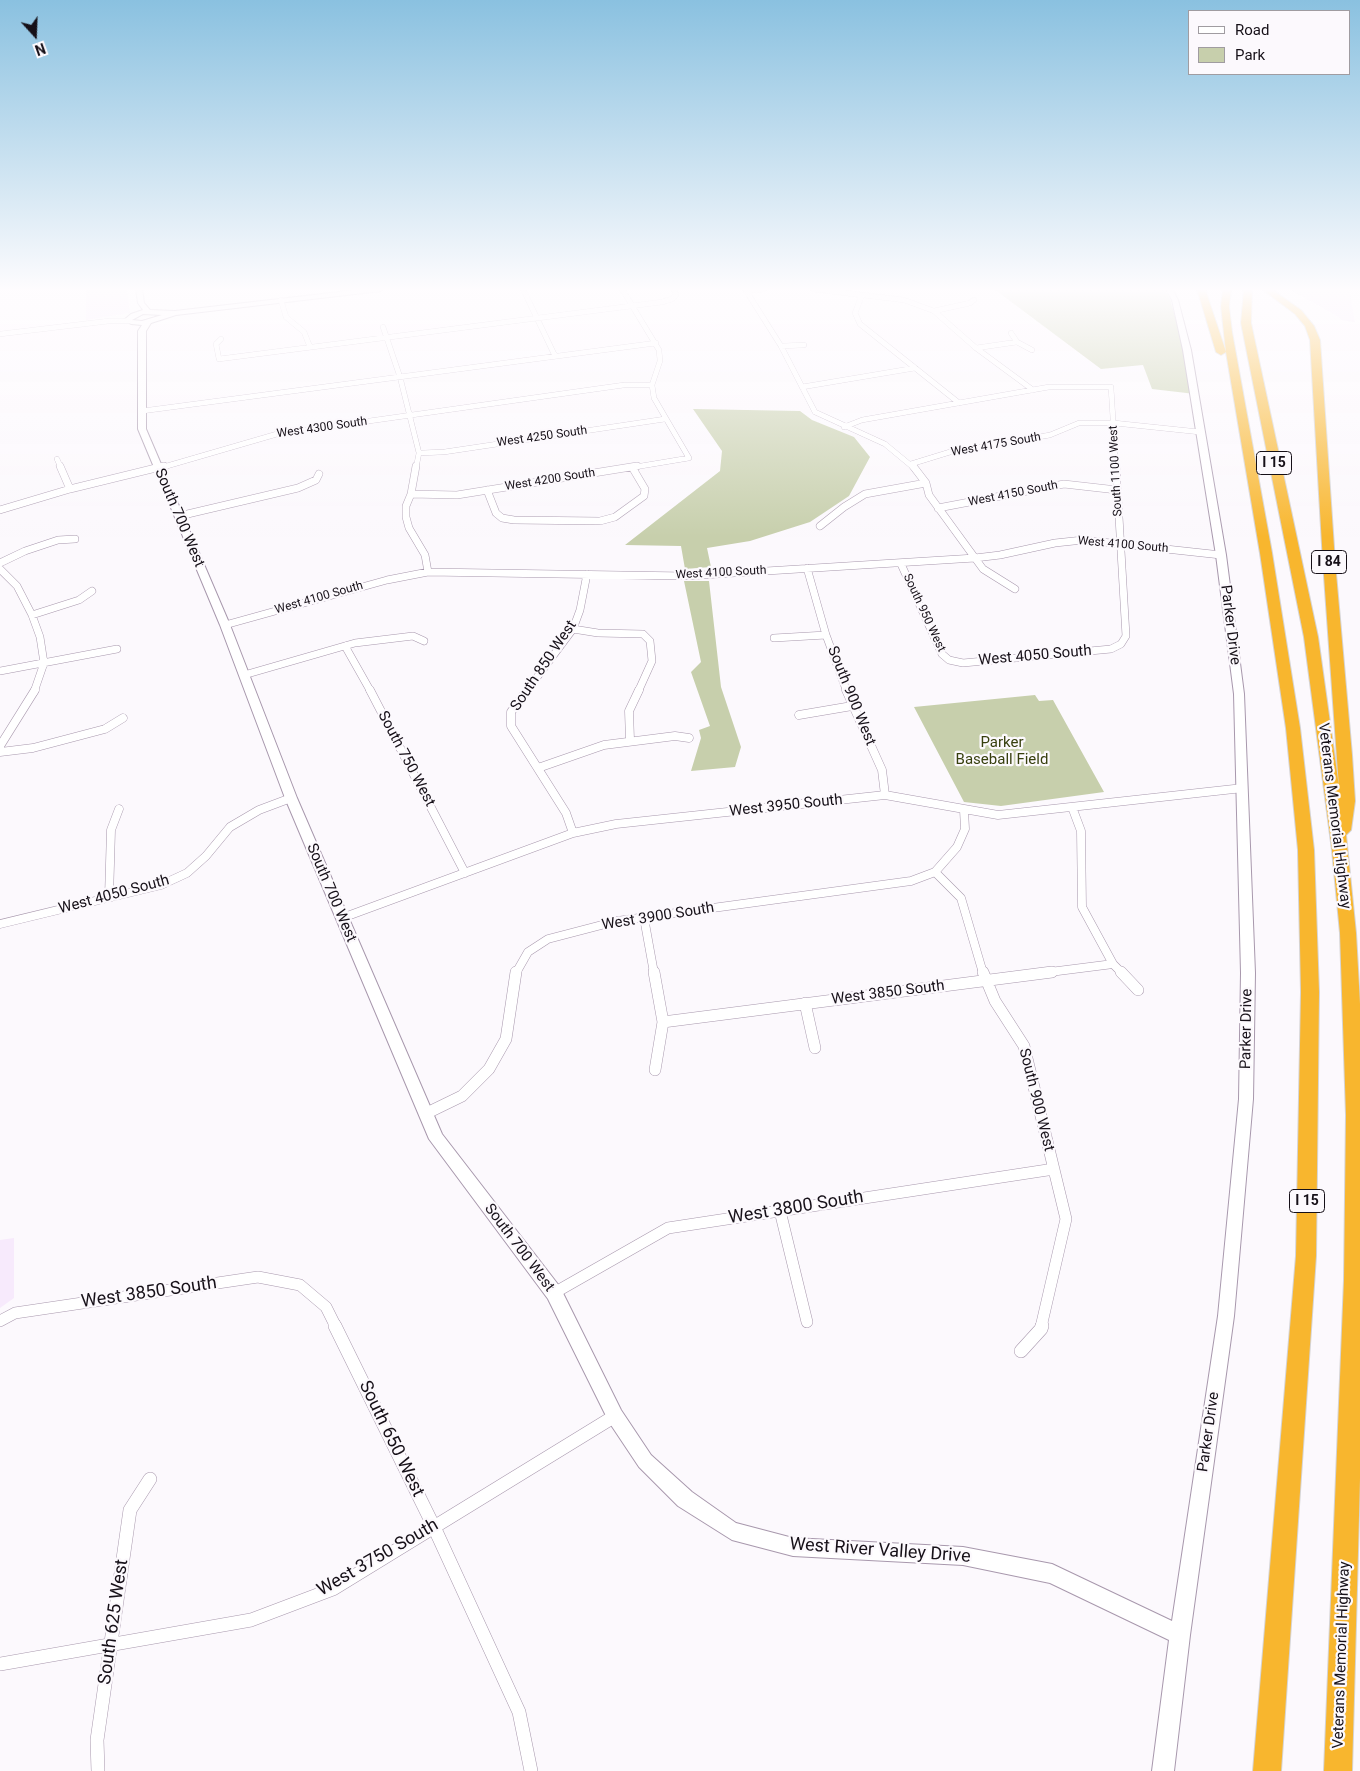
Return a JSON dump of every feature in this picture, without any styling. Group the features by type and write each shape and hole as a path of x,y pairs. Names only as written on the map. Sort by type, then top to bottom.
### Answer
{"highway":[{"path":"1227,372 1244,431"},
{"name":"Veterans Memorial Highway","path":"1234,372 1293,728 1306,850 1310,992 1306,1256 1268,1771"},
{"name":"Veterans Memorial Highway","path":"1256,372 1311,637 1340,850 1351,994 1356,1183 1354,1352 1338,1771"},
{"name":"I 84","path":"1318,372 1329,562 1345,755 1347,800 1340,850"}],"street":[{"name":"South 700 West","path":"142,372 142,429 225,624 290,798 436,1139 554,1293 615,1416"},
{"path":"398,372 419,452 411,494 406,506 406,517 409,528 425,555 428,572"},
{"path":"142,411 440,372"},
{"path":"656,372 652,385 654,398 665,419"},
{"path":"794,372 815,412 844,427 885,444 911,464 926,483 929,496 983,569 1015,589"},
{"path":"802,387 893,372"},
{"path":"920,372 959,403"},
{"path":"1008,372 1032,390"},
{"name":"Parker Drive","path":"1163,1771 1180,1635 1226,1316 1246,1099 1248,973 1244,788 1239,694 1221,555 1190,372"},
{"name":"West 4300 South","path":"0,510 70,489 158,468 276,434 624,385 652,385"},
{"path":"844,427 862,420 1049,387 1112,386"},
{"name":"South 1100 West","path":"1112,386 1126,636 1121,644"},
{"name":"West 4250 South","path":"419,452 444,452 665,419"},
{"name":"West 4200 South","path":"411,494 457,495 688,458 665,419"},
{"name":"West 4175 South","path":"911,464 950,452 1050,435 1079,423 1114,423 1200,432"},
{"path":"57,459 70,489"},
{"path":"487,490 496,513 502,518 514,520 600,521 615,517 644,496 645,489 632,467"},
{"path":"179,516 298,488 316,480 319,474"},
{"path":"820,526 844,507 865,494 926,483"},
{"name":"West 4150 South","path":"938,508 1064,484 1117,490"},
{"path":"0,564 25,551 58,540 75,538"},
{"name":"West 4100 South","path":"225,624 387,580 428,572 686,576 975,558 1000,555 1055,543 1083,540 1221,555"},
{"name":"South 950 West","path":"901,564 942,654 949,660"},
{"name":"South 900 West","path":"807,568 826,635 852,706 866,732 882,770 885,795"},
{"path":"0,569 17,586 32,615 40,637 44,663 38,684 0,746"},
{"name":"South 850 West","path":"573,833 566,813 511,726 511,712 573,629 580,610 586,574"},
{"path":"32,615 78,600 92,591"},
{"path":"573,629 598,633 643,634 650,641 652,661 629,711 630,740"},
{"path":"774,638 826,635"},
{"path":"244,674 355,643 413,636 424,641"},
{"name":"West 4050 South","path":"949,660 963,663 1042,656 1111,649 1121,644"},
{"name":"South 750 West","path":"345,646 387,721 465,873"},
{"path":"0,671 117,649"},
{"path":"799,715 852,706"},
{"path":"0,752 34,748 105,729 123,718"},
{"path":"538,768 604,745 630,740 675,736 689,738"},
{"name":"West 3950 South","path":"342,918 573,833 616,824 885,795 998,815 1244,788"},
{"name":"West 4050 South","path":"0,924 161,885 187,873 206,856 230,827 259,810 290,798"},
{"path":"1072,807 1081,831 1082,907 1113,964 1138,990"},
{"path":"109,897 111,830 119,809"},
{"path":"935,872 957,846 965,829 964,810"},
{"name":"South 900 West","path":"935,872 961,898 986,980 995,1001 1024,1046 1066,1220 1041,1329 1021,1352"},
{"name":"West 3900 South","path":"425,1114 462,1096 490,1069 506,1039 516,972 528,952 548,939 617,921 911,881 935,872"},
{"path":"644,918 663,1022 655,1070"},
{"name":"West 3850 South","path":"663,1022 1113,964"},
{"path":"806,1003 815,1048"},
{"name":"West 3800 South","path":"554,1293 668,1228 1054,1169"},
{"path":"780,1211 807,1322"},
{"name":"West 3850 South","path":"0,1321 15,1312 258,1277 300,1284"},
{"name":"South 650 West","path":"300,1284 326,1307 434,1527 519,1712 531,1771"},
{"name":"West River Valley Drive","path":"615,1416 645,1461 685,1499 732,1531 793,1547 963,1556 1052,1574 1180,1635"},
{"name":"West 3750 South","path":"0,1664 252,1620 332,1589 615,1416"},
{"name":"South 625 West","path":"98,1771 97,1740 130,1510 150,1479"}],"shaded area":[{"path":"14,1238 14,1298 0,1308 0,1240"}],"green space":[{"path":"1145,372 1190,372 1195,394 1152,389"},
{"path":"693,409 800,411 812,420 854,437 870,457 849,496 810,522 750,541 707,548 711,567 685,569 681,546 625,545 720,471 722,451"},
{"path":"684,581 709,581 721,687 741,747 735,767 691,771 701,738 699,730 710,726 691,672 701,662"},
{"name":"Parker Baseball Field","path":"1035,695 1039,701 1053,700 1104,792 1001,806 964,802 914,707"}]}
